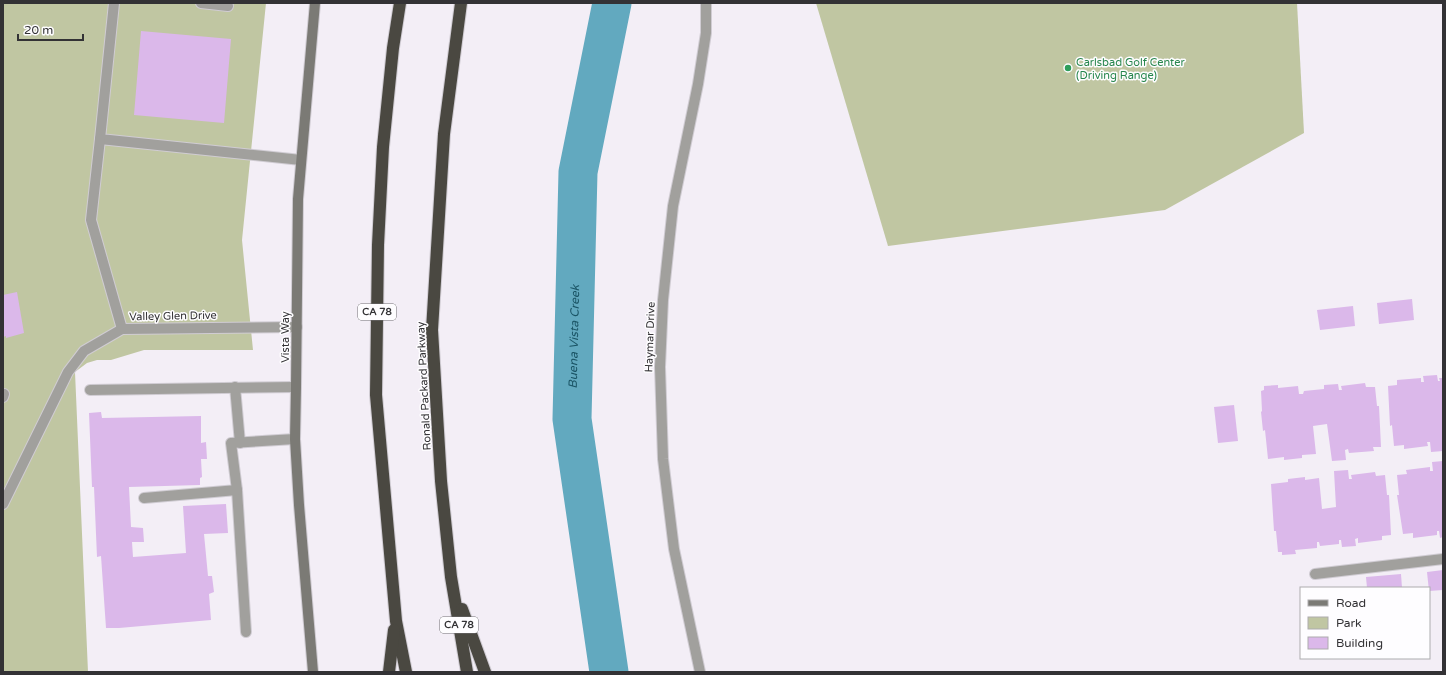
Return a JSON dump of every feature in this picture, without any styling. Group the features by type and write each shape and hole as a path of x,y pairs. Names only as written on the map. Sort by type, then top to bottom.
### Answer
{"highway":[{"name":"CA 78","path":"400,3 393,48 383,148 378,245 376,395 396,621 406,672"},
{"name":"Ronald Packard Parkway","path":"461,3 444,134 432,330 441,481 451,577 467,672"},
{"path":"451,577 485,672"},
{"path":"388,672 396,621"}],"main road":[{"name":"Vista Way","path":"313,672 299,513 295,439 298,204 314,3"}],"street":[{"path":"114,3 91,220 122,329"},
{"path":"201,3 228,6"},
{"name":"Haymar Drive","path":"700,672 674,549 664,459 660,367 663,300 673,206 698,84 706,33 706,3"},
{"path":"100,139 301,160"},
{"name":"Valley Glen Drive","path":"3,504 68,372 84,351 122,329 297,327"},
{"path":"235,387 240,443"},
{"path":"90,390 296,387"},
{"path":"246,632 237,490 231,443 295,439"},
{"path":"144,498 237,490"},
{"path":"1315,574 1443,559"}],"green space":[{"path":"3,3 266,3 242,240 253,350 144,350 111,360 97,360 87,363 75,372 88,672 3,672"},
{"name":"Carlsbad Golf Center (Driving Range)","path":"816,3 1297,3 1304,133 1165,210 888,246"}],"building":[{"path":"141,31 231,39 224,123 134,115"},
{"path":"17,292 24,333 6,338 6,336 3,337 3,295"},
{"path":"1412,299 1414,320 1379,324 1377,303"},
{"path":"1353,306 1355,326 1320,330 1317,310"},
{"path":"1437,375 1438,381 1440,381 1439,378 1443,378 1443,451 1431,452 1430,442 1427,442 1428,446 1404,449 1404,445 1394,446 1392,425 1390,426 1388,386 1397,385 1397,380 1421,378 1421,382 1424,382 1423,376"},
{"path":"1365,383 1366,387 1375,387 1377,406 1379,406 1381,447 1373,447 1374,451 1349,453 1348,449 1345,450 1346,460 1332,461 1327,424 1313,426 1316,454 1302,455 1302,458 1284,460 1284,457 1268,459 1265,430 1263,431 1261,412 1261,391 1264,390 1264,386 1278,385 1278,388 1298,386 1299,394 1303,394 1304,391 1324,389 1324,385 1338,384 1339,390 1342,390 1341,386"},
{"path":"1234,405 1238,441 1218,443 1214,407"},
{"path":"101,412 102,418 201,416 201,443 206,442 207,459 201,459 202,477 200,478 200,485 129,487 131,527 143,528 144,542 132,542 133,557 186,553 183,506 226,504 228,533 204,534 208,576 212,576 214,592 209,594 211,620 106,628 101,556 97,557 89,413"},
{"path":"1443,461 1443,537 1440,538 1439,531 1437,531 1437,535 1413,538 1413,533 1403,534 1397,495 1399,495 1397,475 1407,474 1406,470 1430,467 1430,471 1433,471 1432,462"},
{"path":"1348,470 1349,479 1352,479 1351,475 1375,472 1376,476 1385,475 1387,495 1389,495 1391,535 1382,536 1382,540 1358,543 1358,538 1355,539 1356,546 1342,547 1341,540 1339,540 1339,544 1320,546 1319,542 1317,542 1317,548 1295,550 1296,554 1282,555 1282,552 1278,552 1276,531 1274,531 1271,484 1288,482 1288,479 1305,477 1305,480 1319,478 1322,509 1336,507 1334,471"},
{"path":"1443,570 1443,590 1430,591 1427,572"},
{"path":"1401,574 1402,587 1367,587 1366,577"}],"waterway":[{"name":"Buena Vista Creek","path":"609,672 572,419 578,172 612,3"}],"place":[{"name":"Carlsbad Golf Center (Driving Range)","path":"1068,68"}]}
